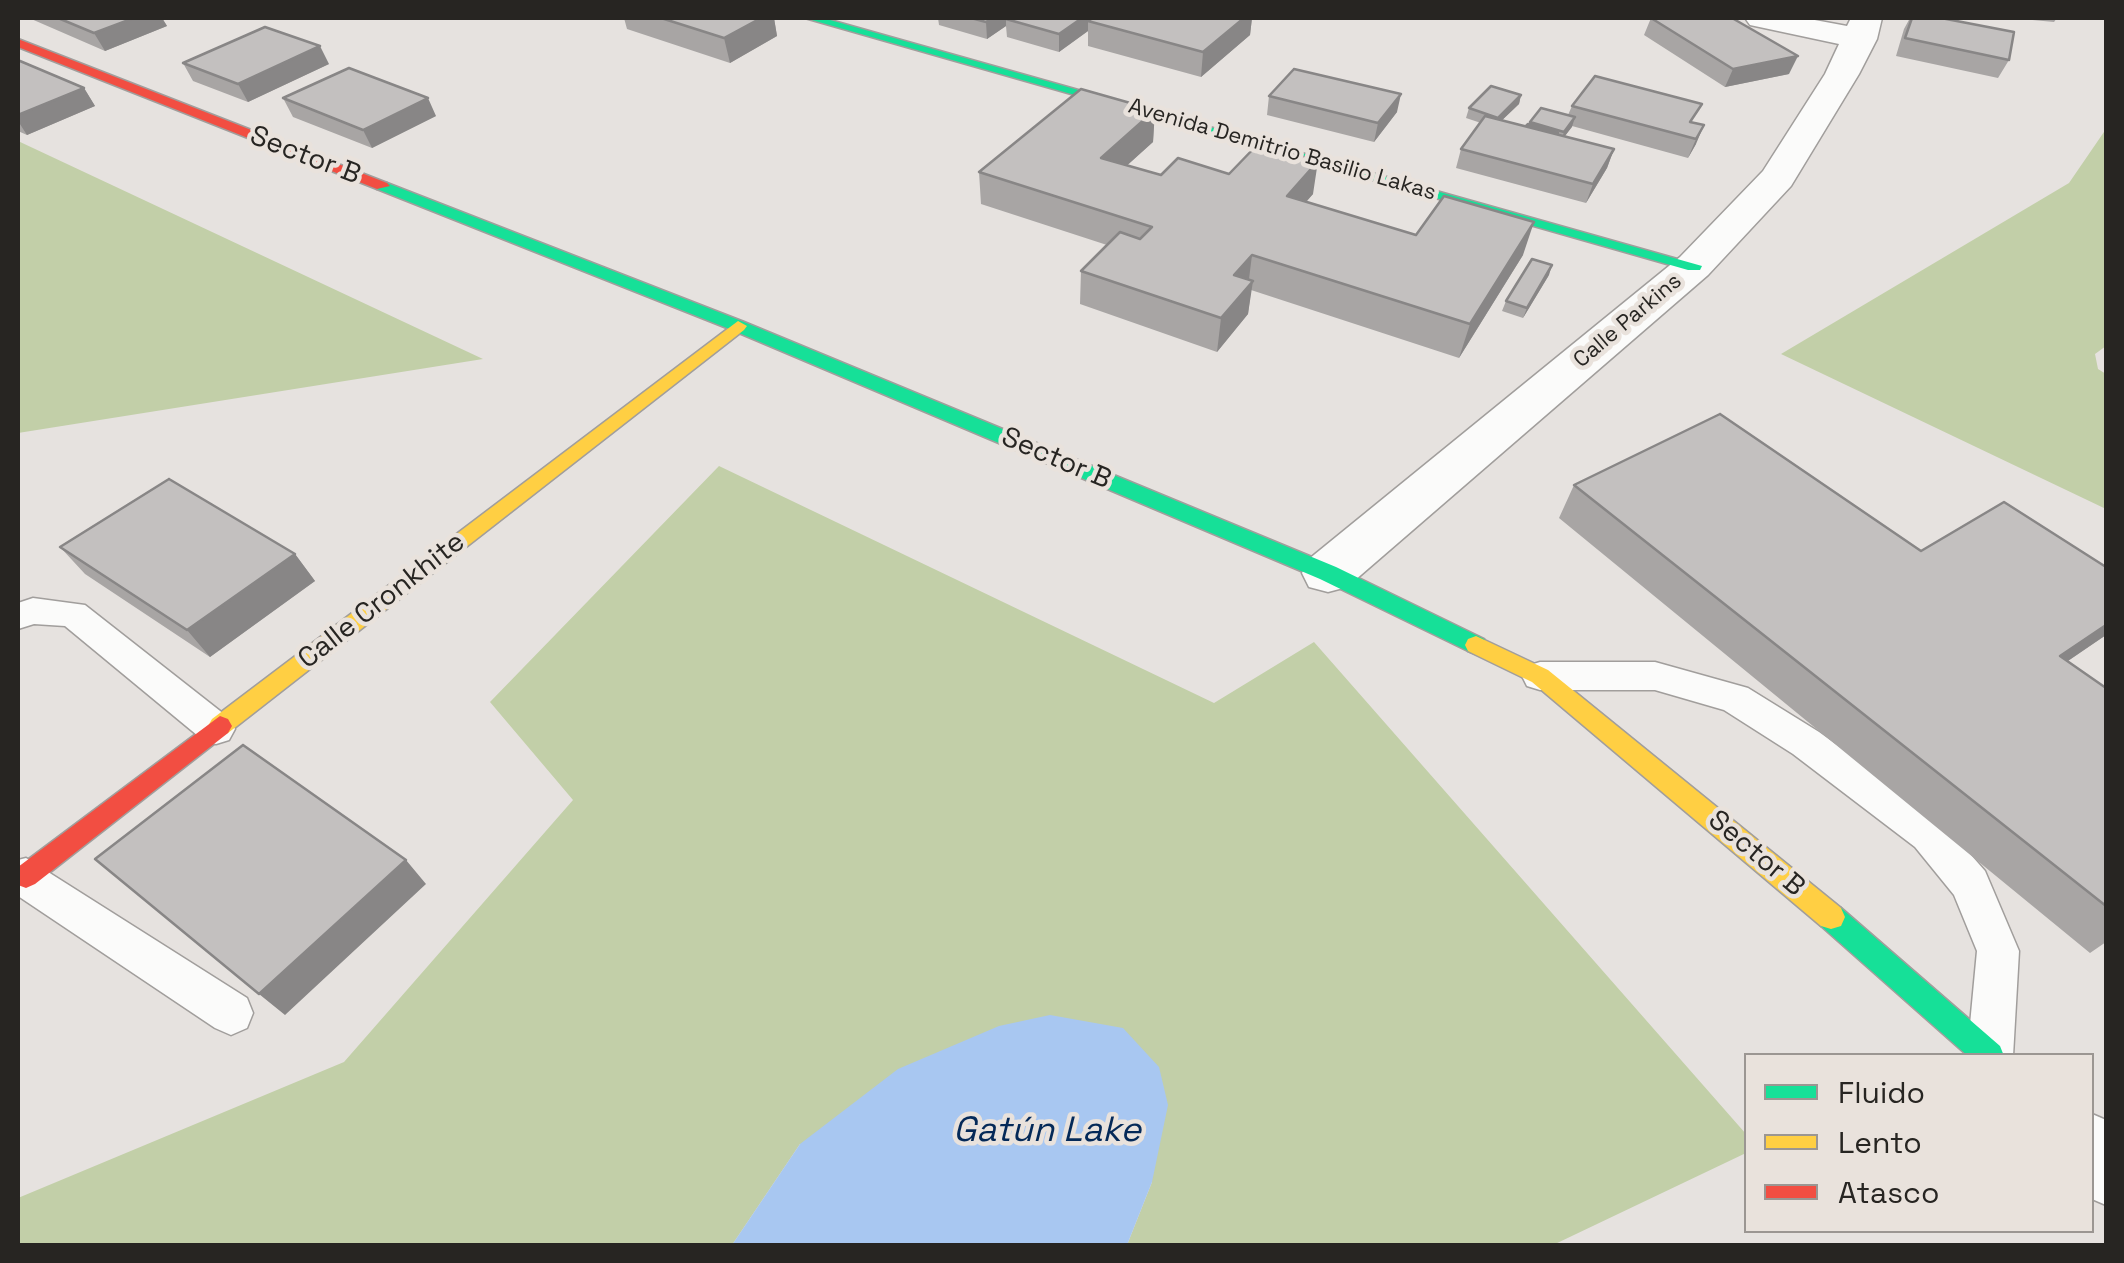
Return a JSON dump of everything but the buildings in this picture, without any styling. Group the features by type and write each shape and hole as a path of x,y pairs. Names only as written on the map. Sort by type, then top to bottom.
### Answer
{"street":[{"name":"Avenida Demitrio Basilio Lakas","path":"812,18 1694,266"},
{"path":"1761,18 1863,28"},
{"name":"Calle Parkins","path":"1328,574 1694,266 1778,178 1863,28"},
{"name":"Sector B","path":"18,43 738,326 1328,574 1540,676 1804,893 1987,1053"},
{"name":"Calle Cronkhite","path":"22,877 738,326"}],"lane":[{"path":"18,616 33,610 73,614 216,729"},
{"path":"1540,676 1655,676 1736,698 1806,743 1929,836 1970,884 1998,951 1990,1053"},
{"path":"22,877 231,1013"}],"green space":[{"path":"2106,129 2106,346 2095,354 2098,369 2106,374 2106,509 1781,354 2069,183"},
{"path":"18,141 483,359 18,433"},
{"path":"719,466 1214,703 1314,642 1744,1132 1744,1154 1553,1245 1127,1245 1152,1182 800,1144 732,1245 18,1246 18,1198 344,1062 573,800 490,702"}],"water":[{"name":"Gatún Lake","path":"1050,1015 1123,1028 1159,1067 1168,1105 1152,1182 1127,1245 732,1245 800,1144 898,1069 999,1026"}],"traffic: fast":[{"path":"811,18 1694,266"},
{"path":"382,186 738,326 1328,573 1476,645"},
{"path":"1831,917 1987,1053"}],"traffic: slow":[{"path":"220,726 738,326"},
{"path":"1476,645 1540,676 1831,917"}],"traffic: jam":[{"path":"18,43 382,186"},
{"path":"26,876 220,726"}]}
